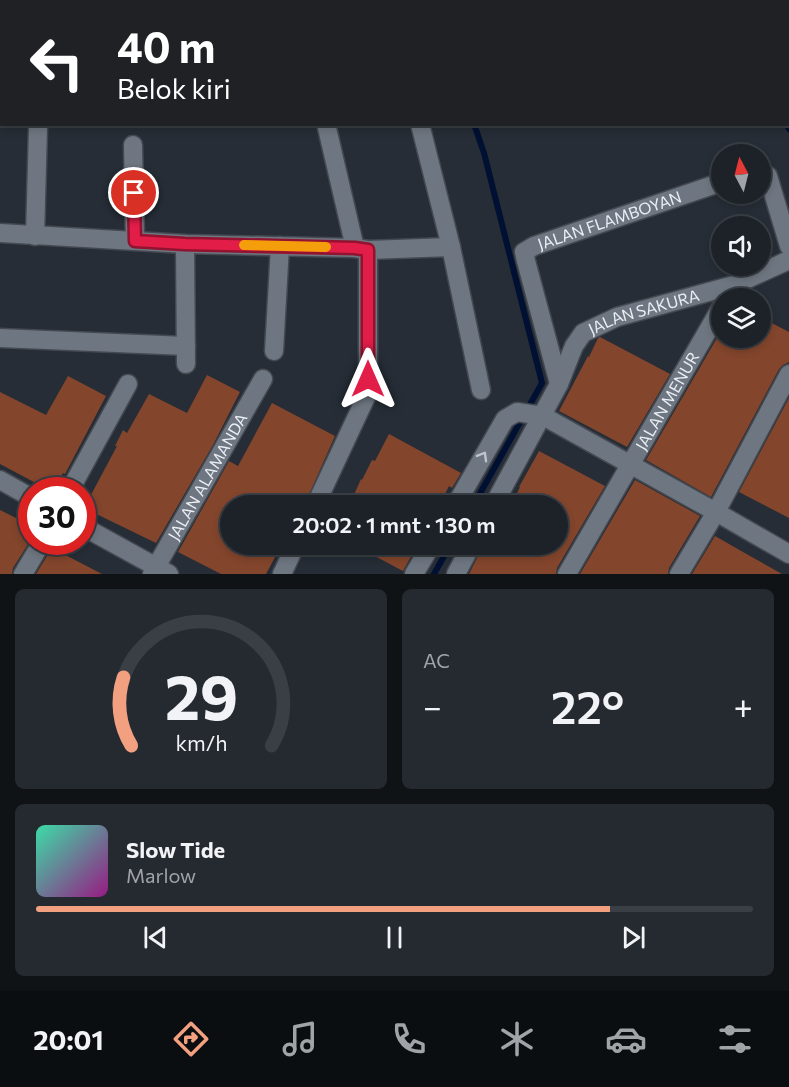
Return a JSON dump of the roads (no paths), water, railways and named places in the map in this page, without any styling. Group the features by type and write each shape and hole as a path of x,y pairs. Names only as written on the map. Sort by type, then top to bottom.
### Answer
{"street":[{"path":"421,126 451,247 481,390"},
{"path":"35,236 38,128"},
{"path":"320,495 367,388 361,249 327,128"},
{"path":"133,145 135,241"},
{"name":"JALAN FLAMBOYAN","path":"559,384 524,252 534,246 711,186"},
{"path":"771,186 789,246"},
{"path":"1,236 361,249 451,247"},
{"path":"0,338 186,356 185,244"},
{"path":"274,351 280,246"},
{"name":"JALAN SAKURA","path":"737,288 789,260"},
{"name":"JALAN SAKURA","path":"499,495 543,416 574,346 583,333 617,316 711,296"},
{"name":"JALAN MENUR","path":"567,574 711,325"},
{"path":"680,574 716,512 789,374"},
{"name":"JALAN ALAMANDA","path":"159,572 263,379"},
{"path":"77,477 128,384"},
{"path":"460,495 505,419 517,412 543,416 789,554"},
{"path":"0,480 18,490"},
{"path":"96,534 159,572"},
{"path":"23,574 34,555"},
{"path":"282,574 291,555"},
{"path":"414,574 425,555"},
{"path":"456,574 466,555"}],"waterway":[{"path":"475,126 484,153 542,383 479,495"},
{"path":"434,574 445,555"}]}
